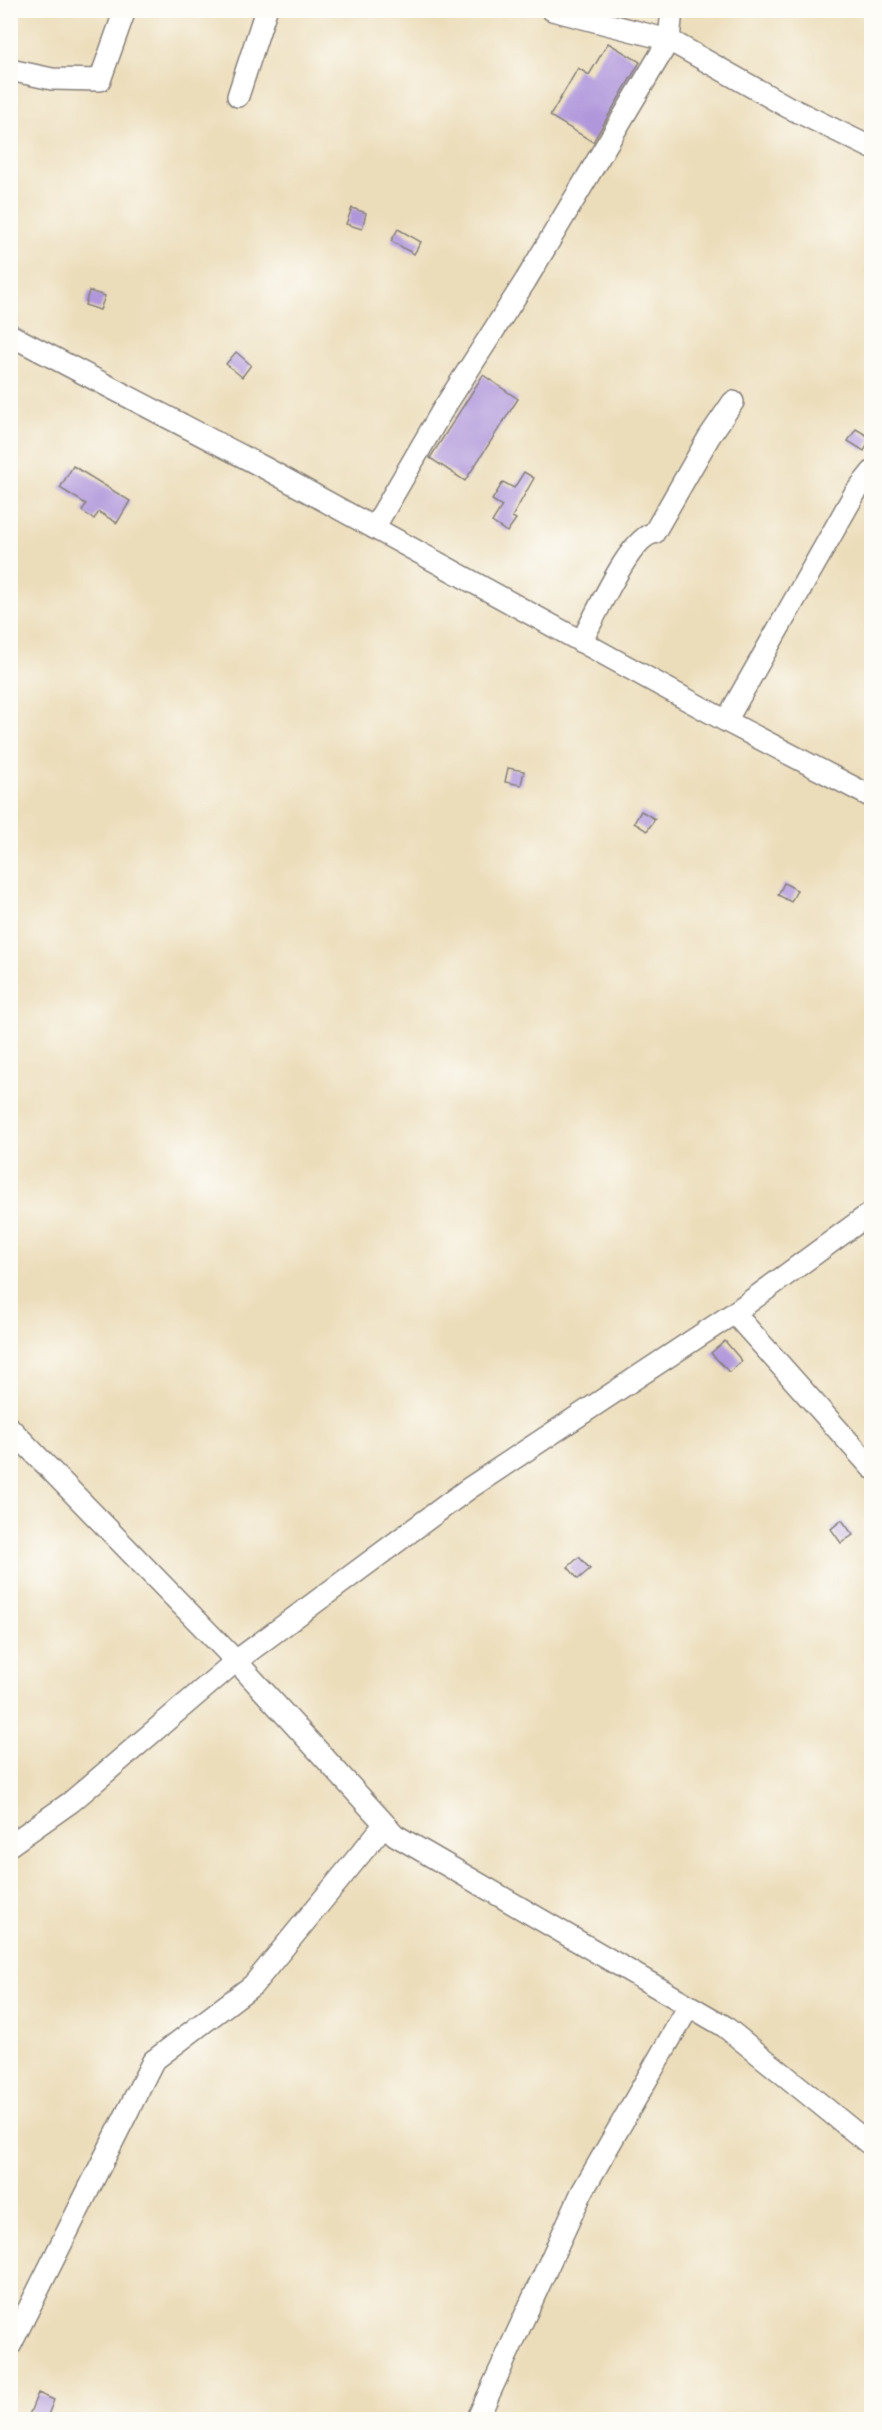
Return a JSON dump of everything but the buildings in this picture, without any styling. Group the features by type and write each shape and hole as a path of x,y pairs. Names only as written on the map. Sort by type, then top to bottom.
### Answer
{"street":[{"path":"10,70 52,79 100,80 125,10"},
{"path":"238,96 266,10"},
{"path":"552,10 669,40 788,107 872,148"},
{"path":"374,528 442,411 526,280 669,40 672,10"},
{"path":"10,335 374,528 726,721 872,797"},
{"path":"581,642 600,612 615,575 640,539 645,534 654,533 685,477 733,402"},
{"path":"726,721 863,494 872,472"},
{"path":"10,1845 71,1802 236,1661 468,1489 734,1313 872,1212"},
{"path":"734,1313 872,1468"},
{"path":"10,1428 236,1661 395,1834 724,2026 872,2146"},
{"path":"10,2346 153,2061 253,1985 385,1824"},
{"path":"477,2420 582,2192 689,2006"}]}
